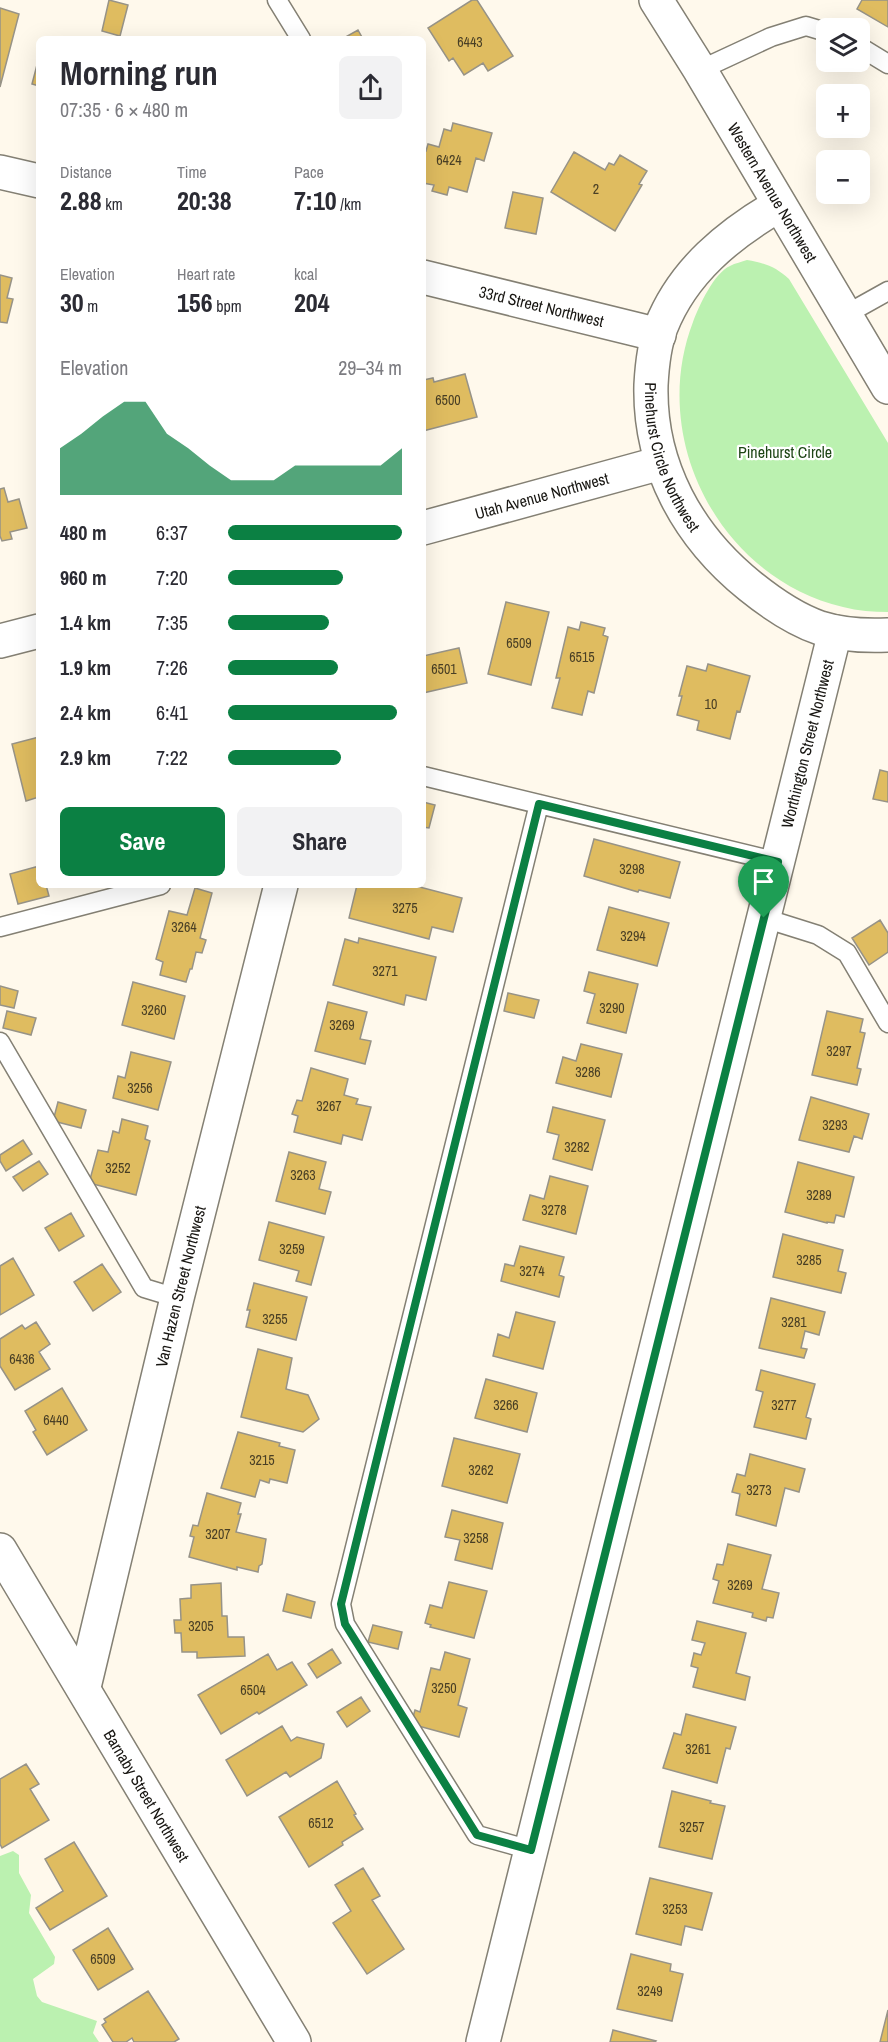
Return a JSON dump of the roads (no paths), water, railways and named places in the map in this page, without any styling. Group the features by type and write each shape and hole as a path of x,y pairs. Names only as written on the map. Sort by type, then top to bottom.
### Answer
{"street":[{"name":"Western Avenue Northwest","path":"656,0 700,69 888,387"},
{"path":"0,172 36,180"},
{"name":"Pinehurst Circle Northwest","path":"779,205 751,221 712,251 684,286 658,335 652,369 651,403 661,463 677,501 692,525 728,568 761,595 788,613 835,632 888,635"},
{"name":"33rd Street Northwest","path":"426,278 658,335"},
{"name":"Utah Avenue Northwest","path":"426,527 661,463"},
{"path":"0,641 36,632"},
{"name":"Worthington Street Northwest","path":"483,2042 835,632"},
{"name":"Van Hazen Street Northwest","path":"84,1687 177,1299 280,888"},
{"name":"Barnaby Street Northwest","path":"0,1550 84,1687 294,2042"}],"lane":[{"path":"277,0 299,36"},
{"path":"700,69 771,37 806,26 816,29"},
{"path":"870,53 888,64"},
{"path":"845,315 888,291"},
{"path":"426,777 778,862"},
{"path":"531,1850 477,1835 345,1624 341,1604 539,804"},
{"path":"0,927 150,888"},
{"path":"764,918 818,935 847,953 888,1023"},
{"path":"0,1042 144,1287 177,1299"}],"park label":[{"name":"Pinehurst Circle","path":"785,452"}]}
